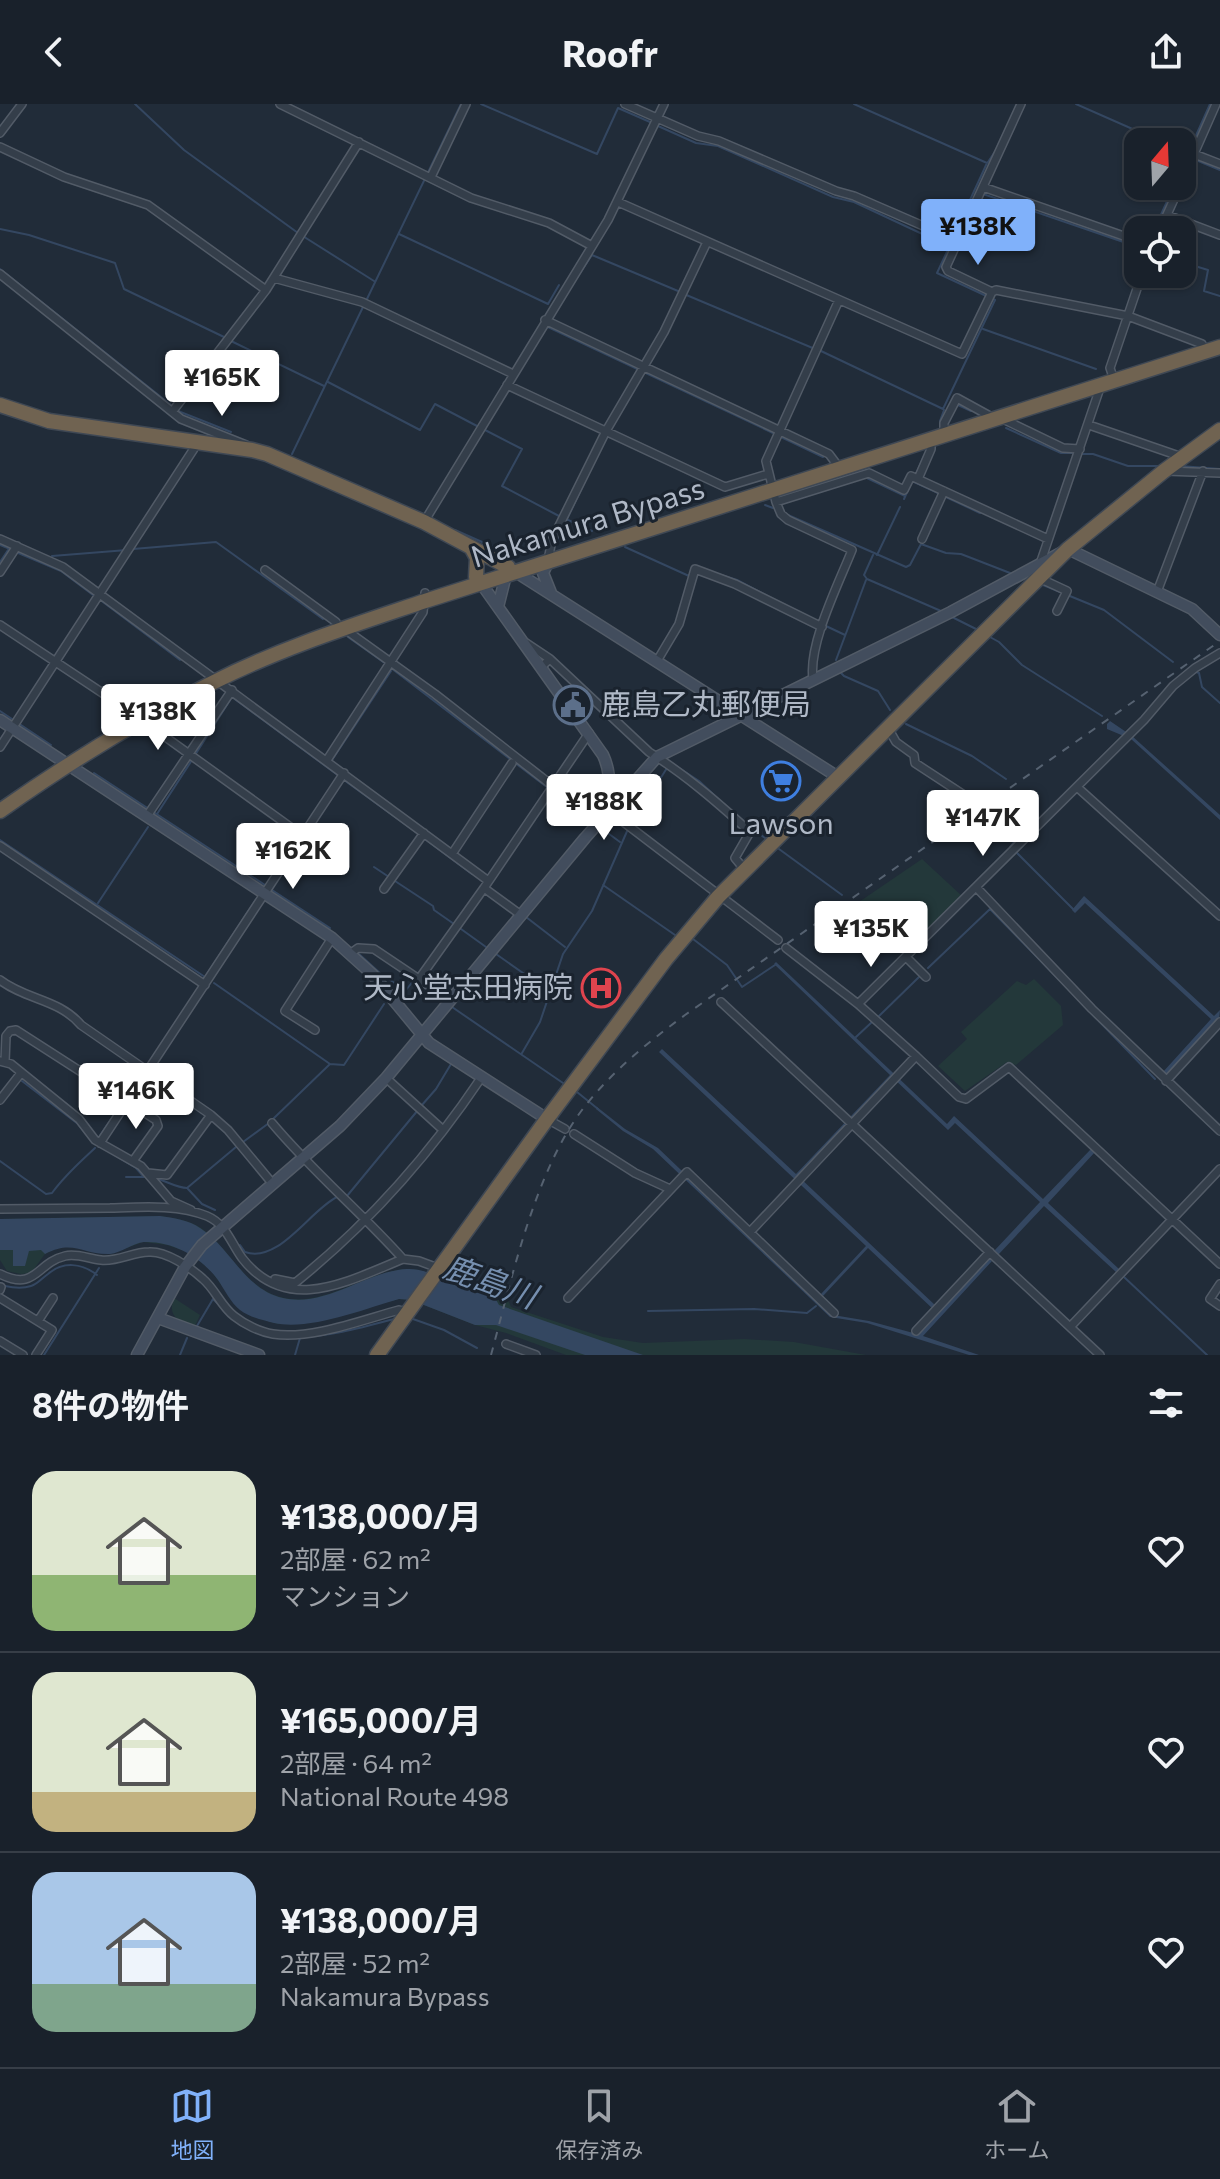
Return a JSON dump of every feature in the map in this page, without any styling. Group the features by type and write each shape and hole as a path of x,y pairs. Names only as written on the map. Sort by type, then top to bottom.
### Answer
{"highway":[{"name":"Nakamura Bypass","path":"839,466 864,469 995,417 1216,346"},
{"path":"0,405 49,421 252,450 424,522 510,571"},
{"name":"Nakamura Bypass","path":"0,801 138,719 214,679 340,625 772,488 944,429 995,417"},
{"path":"377,1355 666,959 718,897 888,728 1039,571 1220,430"},
{"path":"470,547 477,558 479,580"},
{"name":"Nakamura Bypass","path":"0,811 65,762"}],"street":[{"path":"0,133 22,104"},
{"path":"280,104 471,198 563,229 592,246"},
{"path":"297,113 302,104"},
{"path":"427,175 466,104"},
{"path":"625,104 954,239"},
{"path":"424,522 618,202 664,104"},
{"path":"990,295 946,267 954,239 981,191 1021,104"},
{"path":"1196,149 1216,104"},
{"path":"172,412 266,290 359,142"},
{"path":"0,147 64,177 148,205 266,290"},
{"path":"1196,155 1220,164"},
{"path":"981,191 1124,237"},
{"path":"1174,200 1167,215 1220,235"},
{"path":"618,202 962,354 990,295 996,290 1128,316 1216,346"},
{"path":"552,593 543,573 552,540 684,293 707,242"},
{"path":"0,274 181,419 236,439 252,450"},
{"path":"274,278 364,303 513,374"},
{"path":"137,1355 187,1264 218,1228 340,1126 386,1078 657,757 1039,571 1137,288"},
{"path":"813,679 813,664 823,624 852,550 781,514 766,461 839,300"},
{"path":"545,320 641,370 829,454 839,466"},
{"path":"507,385 725,487 772,488 864,469 904,490 911,476 1048,539"},
{"path":"944,429 957,398 1063,448 1079,452"},
{"path":"1089,425 1183,457"},
{"path":"918,479 931,449 931,441"},
{"path":"0,747 197,444"},
{"path":"1164,471 1220,473"},
{"path":"1157,592 1203,471"},
{"path":"922,539 944,491"},
{"path":"0,539 63,567 327,760 342,777 422,836 452,854 521,915"},
{"path":"0,572 17,546"},
{"path":"1068,549 1202,615 1220,635"},
{"path":"657,661 679,624 695,569 823,624"},
{"path":"265,570 340,625 388,666 599,822"},
{"path":"498,607 510,571 552,593 838,777"},
{"path":"1039,571 1067,591 1057,611"},
{"path":"479,580 524,642 546,663 750,832 735,858 744,869"},
{"path":"327,760 423,612 425,597"},
{"path":"0,625 332,857"},
{"path":"858,1004 1128,736 1173,686 1220,653"},
{"path":"546,663 608,766 611,786 609,811"},
{"path":"149,812 232,690"},
{"path":"0,720 15,724 65,762 149,812 332,938 372,974 429,1043 565,1129"},
{"path":"888,728 896,742 914,755 915,763 970,799"},
{"path":"419,979 589,733"},
{"path":"452,854 512,763"},
{"path":"98,1141 342,777"},
{"path":"611,786 624,794"},
{"path":"1077,787 1220,916"},
{"path":"609,811 778,940"},
{"path":"384,889 422,836"},
{"path":"0,846 202,983"},
{"path":"976,887 1092,1009 1220,1131"},
{"path":"315,1030 285,1011 332,938"},
{"path":"351,953 358,948 374,949 450,1000"},
{"path":"786,948 858,1004 959,1097 966,1099 1009,1067 1220,1264"},
{"path":"908,955 926,977"},
{"path":"0,980 12,989 60,1006 144,1071 211,1115 228,1130 272,1183"},
{"path":"721,1002 1100,1355"},
{"path":"1166,1081 1220,1022"},
{"path":"133,1161 158,1126 156,1120 16,1030 10,1031 6,1036 3,1061 79,1119 98,1141 133,1161 171,1201 209,1217 240,1256 270,1284 312,1290 343,1283 403,1259 438,1268"},
{"path":"750,1232 848,1123 916,1056"},
{"path":"0,1100 21,1073"},
{"path":"386,1078 442,1129"},
{"path":"275,1279 295,1283 337,1249 442,1129 481,1078"},
{"path":"150,1177 167,1175 211,1115"},
{"path":"272,1123 302,1159 367,1218 403,1259"},
{"path":"574,1134 635,1173 670,1189"},
{"path":"1071,1326 1220,1169"},
{"path":"568,1298 684,1175 750,1232 834,1313"},
{"path":"0,1209 139,1207 196,1213"},
{"path":"0,1274 26,1280 33,1278 53,1260 66,1256 118,1261 147,1252 170,1257 187,1264 237,1319 270,1334 294,1335 409,1308"},
{"path":"916,1331 990,1252"},
{"path":"1220,1284 1210,1299 1220,1306"},
{"path":"0,1298 52,1330 36,1355"},
{"path":"38,1321 53,1298"},
{"path":"158,1318 229,1350 259,1355"},
{"path":"0,1341 23,1355"},
{"path":"506,1344 536,1355"}],"green space":[{"path":"922,859 962,896 909,951 856,904"},
{"path":"1034,979 1061,1006 1063,1025 1016,1065 1007,1062 965,1091 938,1066 967,1039 961,1032 1017,981 1026,985"},
{"path":"160,1216 186,1221 201,1228 259,1287 284,1298 315,1297 378,1275 408,1269 508,1300 511,1307 603,1337 643,1343 744,1339 794,1342 866,1355 626,1355 437,1284 276,1309 204,1237 0,1219"},
{"path":"0,1237 176,1237 256,1311 387,1290 603,1355 566,1355 411,1300 399,1299 309,1323 278,1324 254,1317 238,1308 212,1272 191,1253 167,1245 143,1242 110,1254 69,1246 57,1248 45,1254 31,1273 21,1274 7,1271 0,1260"},
{"path":"174,1298 200,1315 194,1328 173,1314"}],"water":[{"path":"1110,721 1132,736 1220,815 1220,820 1131,739 1107,729"},
{"path":"1084,896 1214,1016 1220,1010 1219,1020 1167,1075 1163,1072 1211,1019 1085,903 1075,913 1072,910"},
{"path":"776,962 947,1124 954,1116 1043,1199 1091,1149 1095,1152 1048,1203 1119,1269 1116,1272 1044,1206 998,1255 994,1251 1040,1202 955,1123 948,1130 892,1077 798,1176 936,1306 933,1309 868,1248 823,1296 821,1294 866,1246 659,1052 662,1049 796,1174 890,1075 774,964"},
{"path":"597,1107 625,1129 658,1148 833,1315 917,1334 988,1258 992,1261 923,1336 979,1355 969,1355 867,1323 830,1317 653,1149 623,1131"},
{"path":"160,1216 186,1221 200,1228 258,1286 283,1298 315,1298 392,1271 414,1269 494,1296 499,1305 643,1355 585,1355 496,1325 475,1325 411,1300 399,1299 320,1322 274,1323 240,1310 218,1280 195,1258 155,1242 140,1243 110,1254 71,1248 45,1254 41,1250 29,1251 25,1266 13,1266 13,1250 0,1250 0,1219"}],"waterway":[{"path":"135,104 184,150 298,233 374,281"},
{"path":"366,301 461,104"},
{"path":"481,104 597,154 618,108 650,122"},
{"path":"854,104 987,163 953,237"},
{"path":"1076,104 1130,128"},
{"path":"1196,136 1210,104"},
{"path":"658,126 696,143 718,146 833,197 854,202 948,246"},
{"path":"988,162 998,147"},
{"path":"1196,160 1220,170"},
{"path":"983,194 1124,242"},
{"path":"1160,216 1168,200"},
{"path":"0,229 29,235 115,263 124,289 224,337"},
{"path":"399,234 548,304 559,285"},
{"path":"821,351 943,409 995,300 937,273 951,243"},
{"path":"576,279 592,255 678,291"},
{"path":"1196,266 1208,270 1204,291 1220,296"},
{"path":"0,269 171,405"},
{"path":"684,294 815,349"},
{"path":"292,454 363,307"},
{"path":"548,327 773,433"},
{"path":"983,329 1096,369"},
{"path":"231,341 324,386"},
{"path":"328,382 420,430 435,404 477,426"},
{"path":"956,404 971,411"},
{"path":"940,421 944,410"},
{"path":"178,411 231,432"},
{"path":"1006,428 1061,453 1076,453"},
{"path":"485,430 522,449 502,486 559,516"},
{"path":"781,437 823,457"},
{"path":"557,540 598,454"},
{"path":"1082,454 1093,454 1128,466 1158,466"},
{"path":"916,474 924,456"},
{"path":"1180,466 1220,469"},
{"path":"867,478 905,496"},
{"path":"904,499 912,481 938,493"},
{"path":"946,497 980,513"},
{"path":"765,505 773,508"},
{"path":"877,555 900,507"},
{"path":"788,515 906,567 921,544 946,553 961,554 1010,573"},
{"path":"568,520 592,531"},
{"path":"455,530 509,554 547,543"},
{"path":"133,549 216,542 323,619"},
{"path":"0,545 10,549"},
{"path":"625,547 689,576 691,572"},
{"path":"0,562 8,550"},
{"path":"52,556 127,550"},
{"path":"16,552 61,571 93,595"},
{"path":"873,555 864,575 867,579 941,611"},
{"path":"693,566 737,580 781,603"},
{"path":"836,660 866,580"},
{"path":"1043,585 1104,610 1173,662"},
{"path":"99,599 180,660"},
{"path":"952,617 976,629"},
{"path":"826,626 845,635"},
{"path":"348,637 386,664"},
{"path":"990,637 1022,665 1102,716"},
{"path":"391,668 548,788"},
{"path":"332,760 391,671"},
{"path":"1196,672 1199,673 1202,687 1220,703"},
{"path":"841,673 878,691 890,710"},
{"path":"195,755 232,697 339,776"},
{"path":"0,711 12,719"},
{"path":"18,723 51,745"},
{"path":"906,724 972,756 1006,779"},
{"path":"157,814 192,760"},
{"path":"670,762 699,781 727,807"},
{"path":"632,823 667,768"},
{"path":"94,773 265,885"},
{"path":"344,780 420,835"},
{"path":"553,792 592,822"},
{"path":"1010,847 1014,842 986,814 1015,792"},
{"path":"743,822 765,838"},
{"path":"98,903 148,827"},
{"path":"601,828 620,842"},
{"path":"522,1053 540,1022 563,954 592,911 628,829"},
{"path":"425,839 472,874"},
{"path":"0,840 205,977"},
{"path":"779,849 842,895"},
{"path":"1015,851 1073,909"},
{"path":"374,867 389,877"},
{"path":"395,881 454,924"},
{"path":"603,885 675,935"},
{"path":"272,890 330,928"},
{"path":"207,974 257,898"},
{"path":"854,906 911,956"},
{"path":"928,968 990,909 1083,1004"},
{"path":"526,917 565,947"},
{"path":"461,929 486,947"},
{"path":"693,939 727,965 742,987 775,965"},
{"path":"359,954 382,975 406,990 414,980 442,1000"},
{"path":"496,954 550,992"},
{"path":"877,1018 919,977"},
{"path":"214,983 330,1064"},
{"path":"146,1067 191,999"},
{"path":"273,1119 330,1064 344,1065 384,1004"},
{"path":"452,1007 563,1083"},
{"path":"1093,1015 1155,1079"},
{"path":"856,1037 872,1022"},
{"path":"422,1105 451,1064"},
{"path":"126,1097 142,1073"},
{"path":"22,1081 78,1124 89,1137"},
{"path":"577,1092 598,1109"},
{"path":"99,1137 122,1103"},
{"path":"347,1196 418,1110"},
{"path":"243,1142 269,1123"},
{"path":"93,1142 136,1168 144,1177"},
{"path":"154,1178 187,1188 236,1147"},
{"path":"0,1161 46,1194 52,1193 95,1148"},
{"path":"126,1177 144,1177"},
{"path":"188,1189 202,1204 215,1210"},
{"path":"240,1245 245,1252 258,1254 270,1250 337,1197"},
{"path":"5,1286 31,1286 66,1265 79,1266 97,1275"},
{"path":"44,1355 99,1268"},
{"path":"1124,1277 1207,1355"},
{"path":"197,1326 213,1299 233,1317 275,1335 321,1335 394,1319"},
{"path":"648,1311 754,1309 807,1313 816,1306"},
{"path":"413,1319 444,1330 477,1348"},
{"path":"180,1355 187,1338"},
{"path":"295,1355 300,1338"}],"railway":[{"path":"491,1355 526,1228 550,1164 582,1110 617,1071 685,1015 1220,641"}],"place":[{"name":"鹿島乙丸郵便局","path":"573,705"},
{"name":"Lawson","path":"781,781"},
{"name":"天心堂志田病院","path":"601,988"}],"water label":[{"name":"鹿島川","path":"490,1282"}]}
